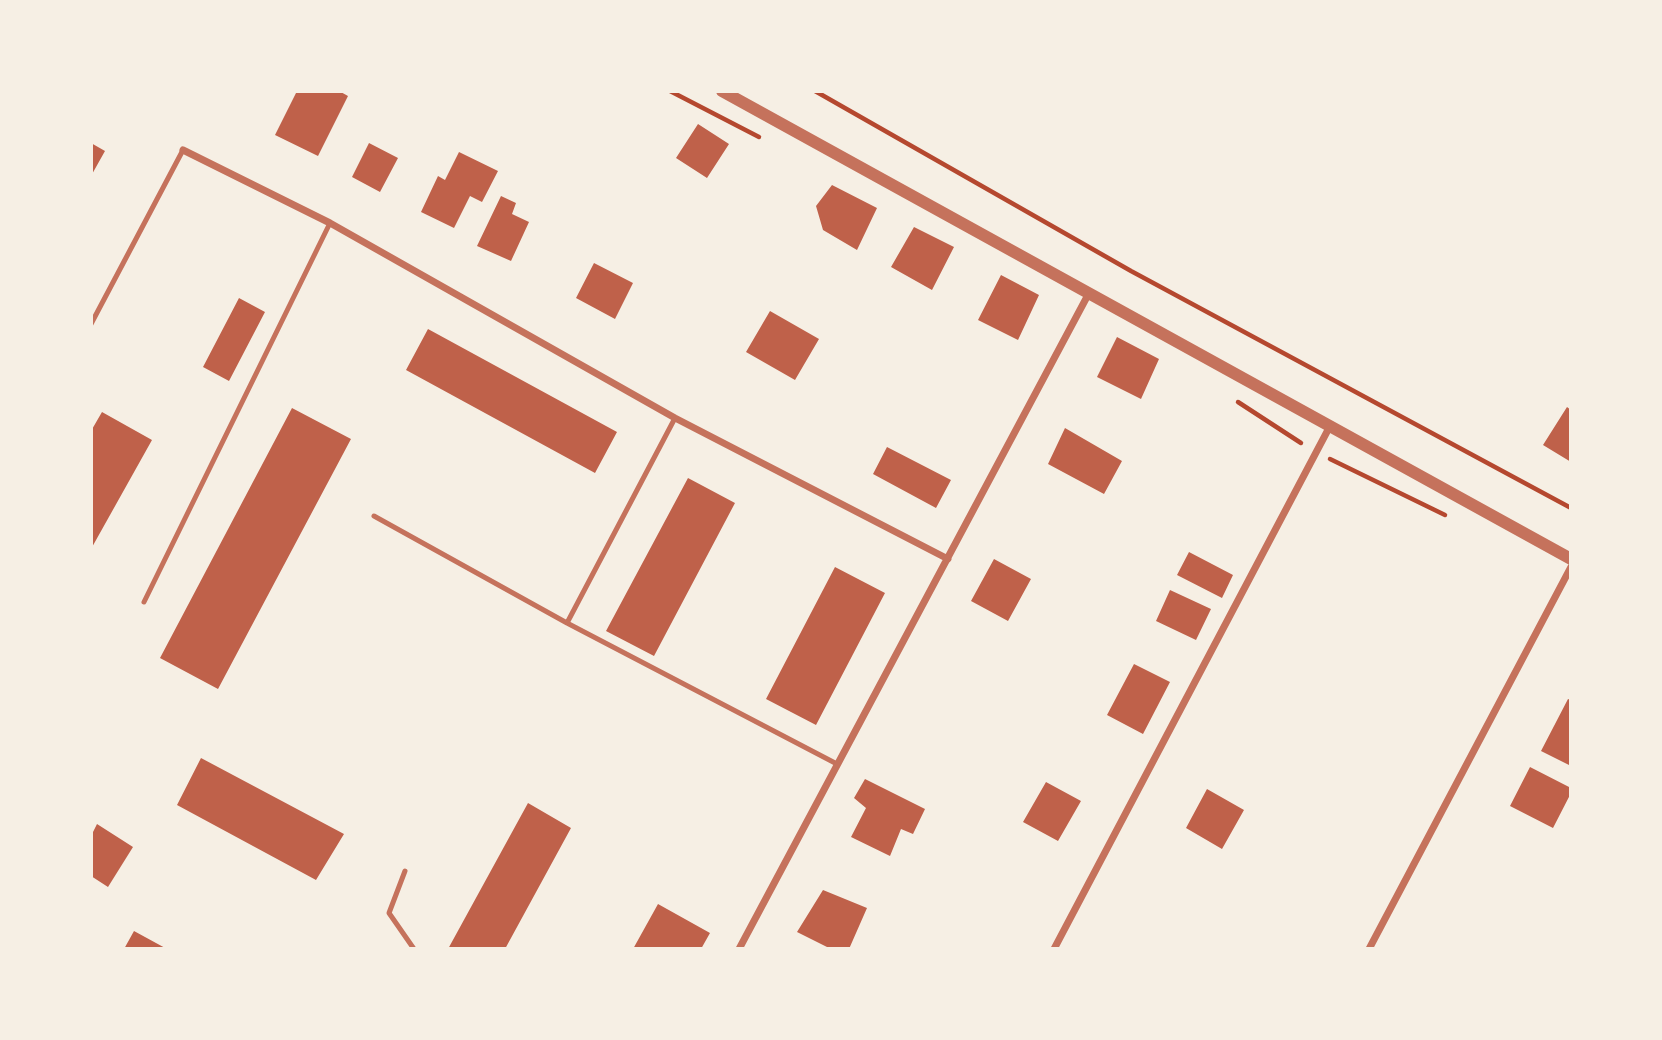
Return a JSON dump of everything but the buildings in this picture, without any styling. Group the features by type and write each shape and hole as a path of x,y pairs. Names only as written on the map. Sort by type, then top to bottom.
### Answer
{"street":[{"path":"722,91 1571,559"},
{"path":"183,150 330,223 675,418 948,559"},
{"path":"740,949 1089,293"},
{"path":"1054,949 1330,426"},
{"path":"1369,949 1571,567"}],"lane":[{"path":"91,324 183,150"},
{"path":"144,602 330,223"},
{"path":"567,623 675,418"},
{"path":"374,516 567,623 837,764"},
{"path":"405,871 389,913 414,949"}],"path":[{"path":"815,91 1131,271 1571,508"}]}
